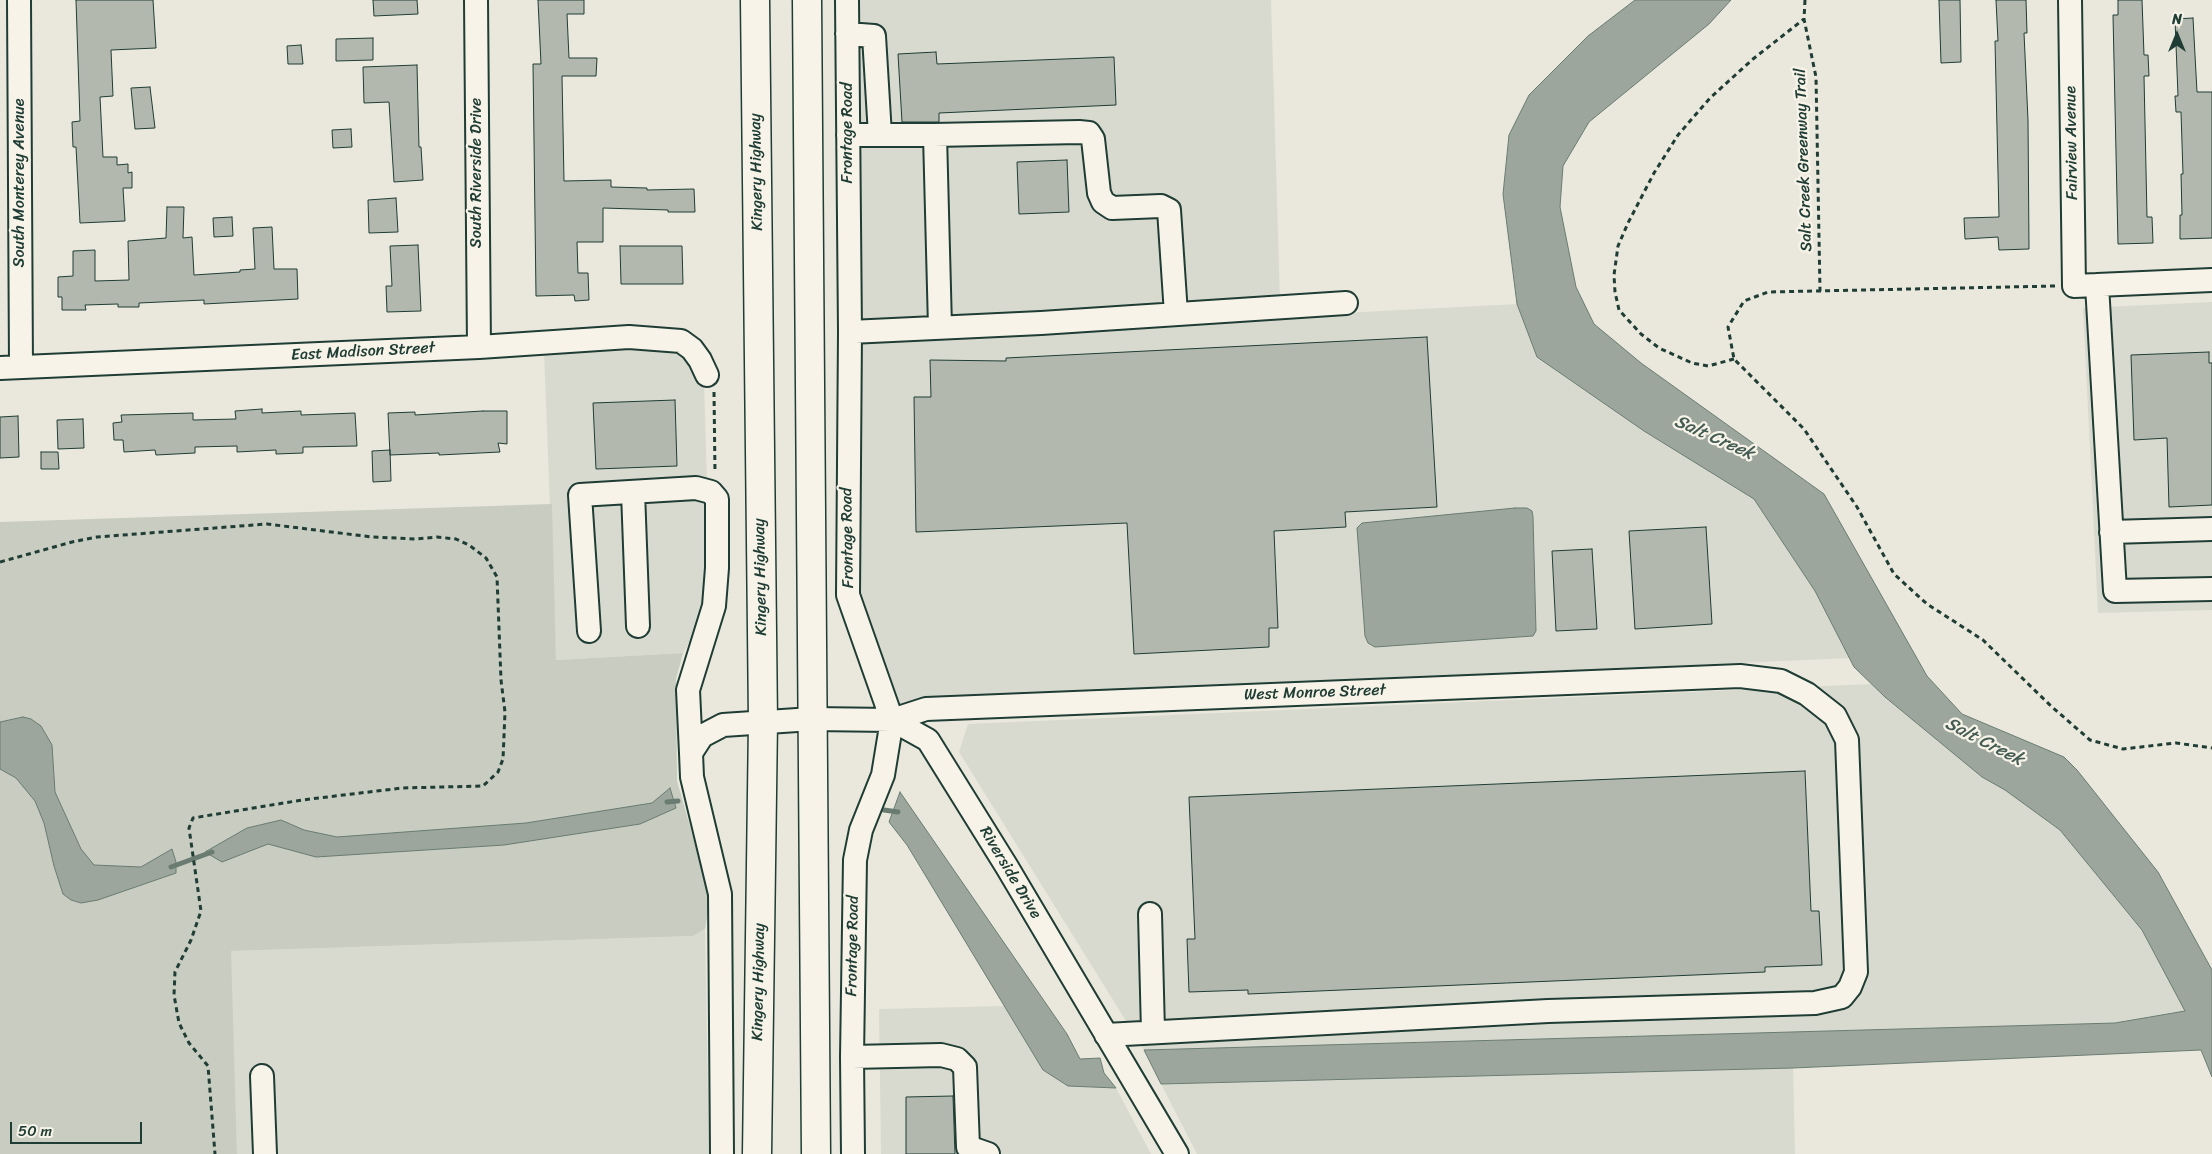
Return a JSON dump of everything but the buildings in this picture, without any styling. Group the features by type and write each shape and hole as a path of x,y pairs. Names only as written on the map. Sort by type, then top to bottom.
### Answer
{"highway":[{"name":"Kingery Highway","path":"756,0 763,721 756,1154"},
{"path":"807,0 816,1154"}],"street":[{"name":"South Monterey Avenue","path":"11,368 19,0"},
{"name":"South Riverside Drive","path":"476,0 479,347"},
{"name":"Frontage Road","path":"847,0 850,332 848,595 892,720 883,774 861,830 855,860 852,1057 853,1154"},
{"name":"Fairview Avenue","path":"2070,0 2074,286"},
{"path":"847,34 874,36 880,136"},
{"path":"848,136 1090,133 1093,139 1099,194 1103,202 1112,208 1161,206 1169,210 1176,314"},
{"path":"934,135 940,327"},
{"path":"2074,286 2212,280"},
{"path":"2097,285 2115,591 2212,589"},
{"path":"850,332 1346,303"},
{"name":"East Madison Street","path":"11,368 479,347 629,338 681,341 692,349 707,375"},
{"path":"589,631 580,495 696,488 711,492 718,499 718,568 714,606 688,690 692,777 720,894 722,1154"},
{"path":"632,492 638,626"},
{"path":"2111,532 2212,529"},
{"name":"West Monroe Street","path":"892,720 926,709 1740,676 1781,681 1807,694 1836,716 1847,740 1856,972 1850,987 1842,997 1815,1003 1548,1011 1106,1035"},
{"name":"Riverside Drive","path":"763,721 812,719 892,720 928,740 1177,1154"},
{"path":"691,753 702,736 723,725 763,721"},
{"path":"1150,914 1153,1032"},
{"path":"852,1057 941,1055 956,1059 965,1067 968,1147 988,1154"},
{"path":"262,1076 265,1154"}],"path":[{"name":"Salt Creek Greenway Trail","path":"1804,0 1804,19 1816,77 1820,291"},
{"path":"1734,359 1708,366 1692,363 1659,348 1641,334 1619,310 1614,275 1618,246 1654,173 1678,135 1710,98 1753,59 1804,19"},
{"path":"2074,286 1768,292 1744,301 1728,327 1734,359 1804,429 1857,507 1894,574 1927,604 1983,640 2051,706 2090,740 2123,749 2176,743 2212,748"},
{"path":"707,375 715,396 715,481 718,499"},
{"path":"0,562 72,542 96,538 267,524 372,537 417,539 438,537 456,539 469,544 486,558 497,577 501,680 505,712 503,759 498,772 483,786 402,788 302,800 193,818 189,828 201,911 191,940 175,972 174,995 179,1023 189,1043 208,1066 215,1154"}],"shaded area":[{"path":"855,0 1271,0 1280,301 858,326"},
{"path":"2212,302 2212,610 2098,613 2083,308"},
{"path":"1517,304 1537,357 1644,431 1754,499 1815,591 1850,658 935,699 897,710 854,589 857,338"},
{"path":"668,347 686,355 704,380 710,584 700,624 683,653 556,660 544,352"},
{"path":"552,504 556,660 683,653 676,679 677,781 707,886 709,907 705,929 693,936 231,951 237,1154 0,1154 0,522"},
{"path":"1871,684 1982,777 2005,790 2060,830 2142,930 2186,1011 2115,1023 1144,1050 959,752 968,724"},
{"path":"705,929 709,1154 237,1154 230,951 693,936"},
{"path":"1004,1006 1043,1070 1068,1086 1116,1088 1151,1154 881,1154 879,1009"},
{"path":"1793,1068 1795,1154 1197,1154 1161,1084"}],"water":[{"name":"Salt Creek","path":"1635,0 1731,0 1709,24 1589,122 1563,166 1560,207 1576,287 1594,324 1641,363 1824,494 1927,676 1962,714 2064,757 2077,770 2158,872 2212,970 2212,1077 2201,1050 1793,1068 1161,1084 1144,1050 2115,1023 2185,1011 2142,930 2060,830 2005,790 1982,777 1885,697 1854,667 1815,591 1754,499 1644,431 1537,357 1517,304 1503,194 1509,135 1529,95 1588,36"},
{"path":"1527,508 1532,511 1533,517 1536,631 1533,636 1375,647 1368,643 1365,636 1357,528 1362,523"},
{"path":"23,717 31,719 41,726 52,745 55,792 81,849 94,865 141,867 172,849 176,862 176,873 98,900 81,903 71,900 63,894 44,823 35,801 16,778 0,769 0,722"},
{"path":"670,788 676,808 640,824 504,845 316,857 268,844 222,862 205,852 247,828 281,820 304,830 337,837 526,823 652,803"},
{"path":"900,792 1067,1034 1080,1059 1100,1058 1104,1073 1116,1088 1068,1086 1043,1070 907,845 889,822"}],"waterway":[{"path":"667,802 678,801"},
{"path":"884,810 898,812"},
{"path":"171,867 212,852"}]}
